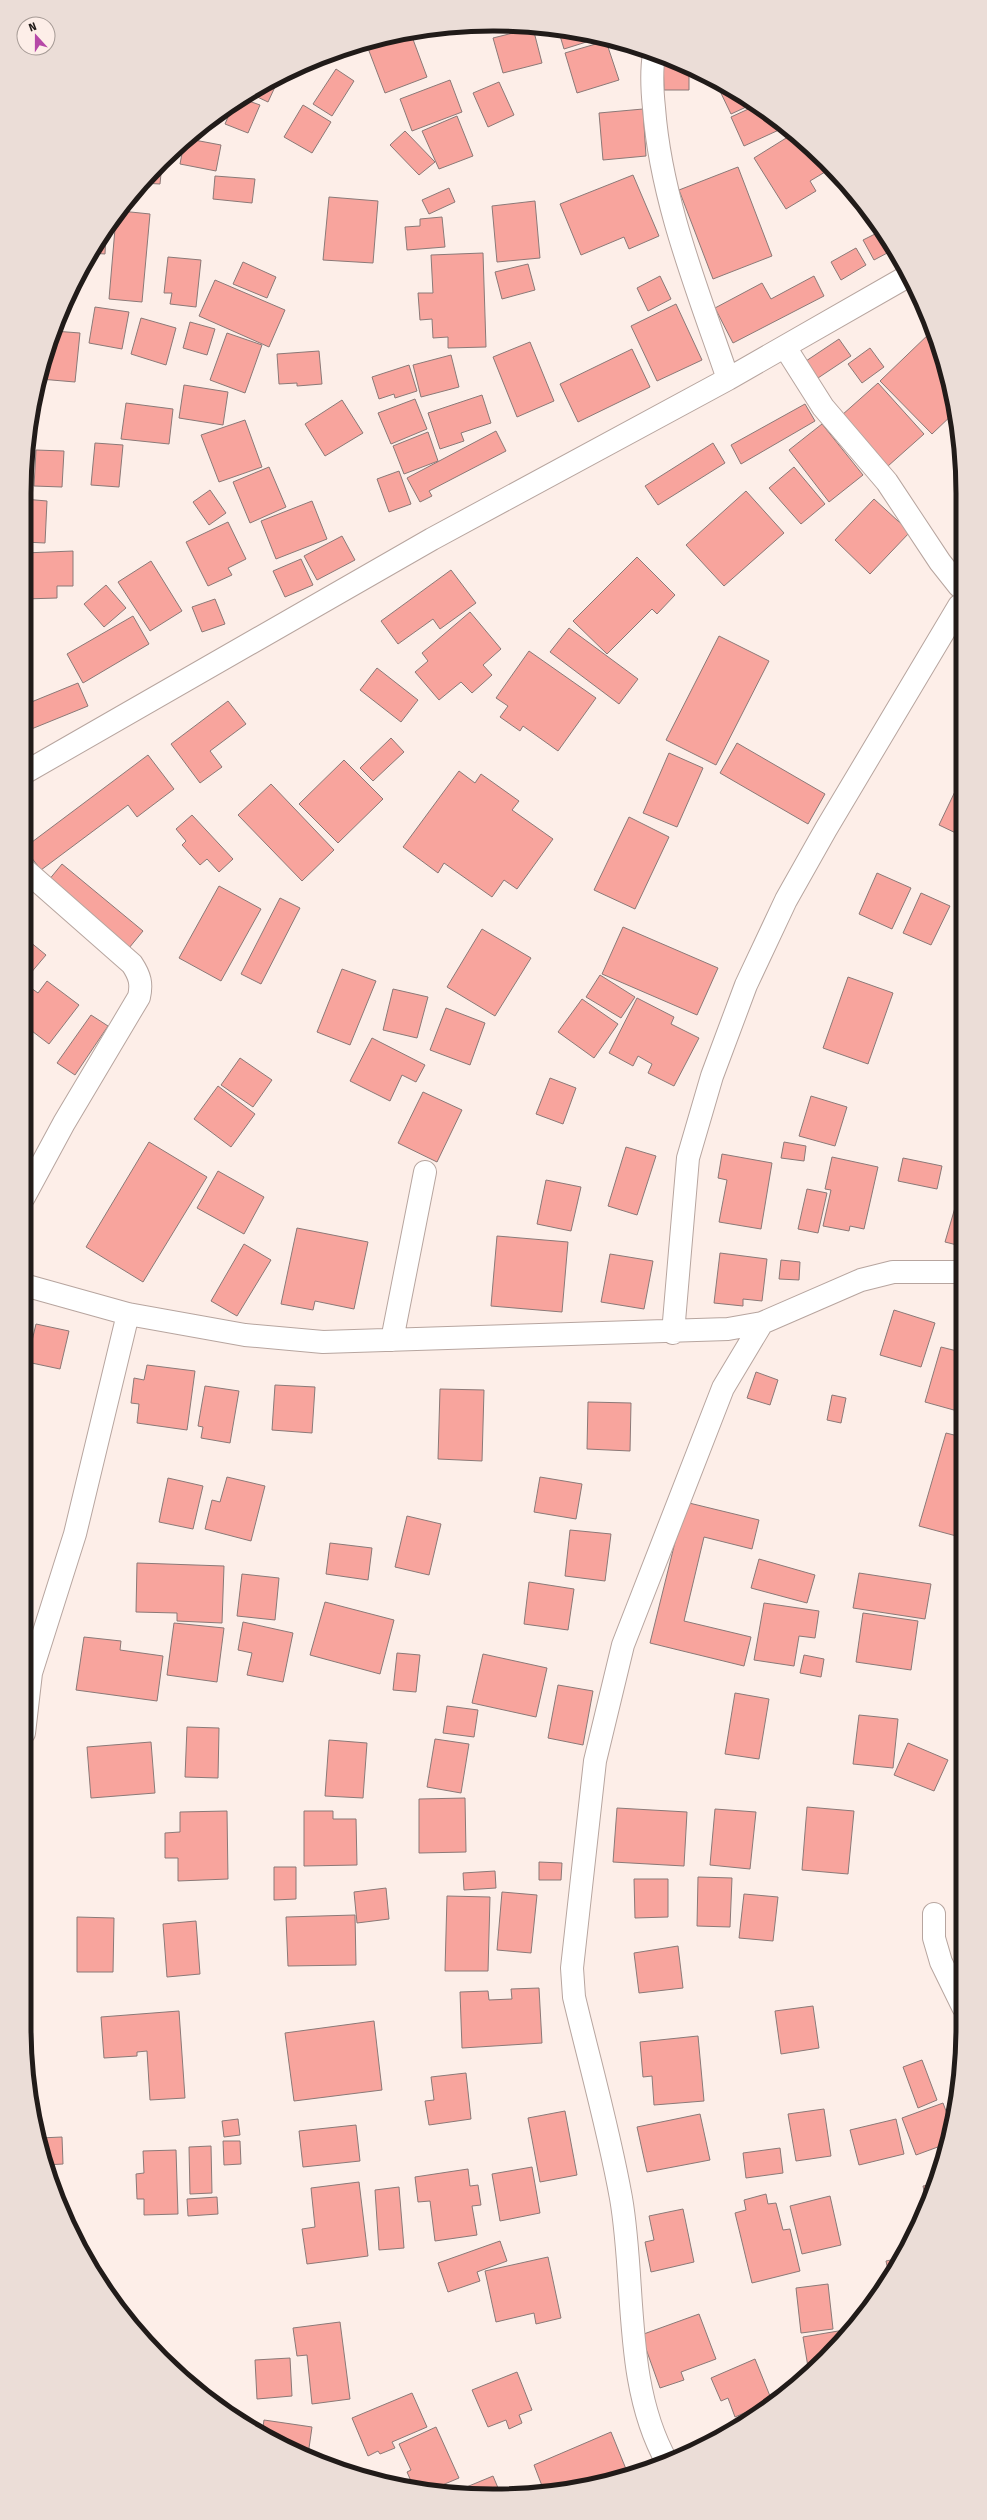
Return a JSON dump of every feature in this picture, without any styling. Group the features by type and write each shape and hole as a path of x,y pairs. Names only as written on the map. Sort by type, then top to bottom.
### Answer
{"street":[{"path":"653,60 651,70 657,147 678,230 728,379"},
{"path":"31,769 432,539 786,347 903,279"},
{"path":"786,347 823,407 887,482 940,562 956,582"},
{"path":"673,1333 688,1158 712,1076 746,985 786,900 826,829 956,611"},
{"path":"31,875 132,964 139,974 141,986 139,997 64,1124 31,1184"},
{"path":"392,1340 425,1172"},
{"path":"31,1287 128,1314 245,1335 323,1342 673,1333 728,1330 762,1323 862,1280 893,1272 956,1272"},
{"path":"31,1670 75,1534 128,1314"},
{"path":"664,2456 658,2446 646,2410 630,2307 627,2246 621,2198 574,1998 572,1968 595,1761 623,1645 723,1388 762,1323"},
{"path":"934,1914 934,1938 940,1962 956,1993"}],"building":[{"path":"518,32 534,33 542,63 503,73 493,38"},
{"path":"560,36 589,41 564,49"},
{"path":"413,38 427,77 385,93 368,49"},
{"path":"598,43 608,46 619,80 577,93 565,53"},
{"path":"663,64 689,75 689,90 664,90"},
{"path":"336,69 354,81 332,116 313,104"},
{"path":"450,80 462,112 412,131 400,99"},
{"path":"499,82 514,115 488,127 473,93"},
{"path":"275,86 268,102 256,97"},
{"path":"720,90 747,107 731,114"},
{"path":"249,101 260,105 248,133 225,124 229,115"},
{"path":"303,105 331,122 312,153 284,137"},
{"path":"643,109 646,156 603,160 599,113"},
{"path":"749,109 779,130 744,146 731,117"},
{"path":"457,116 473,156 439,169 422,131"},
{"path":"405,131 435,162 419,175 390,145"},
{"path":"787,137 826,172 810,181 816,191 786,209 754,158"},
{"path":"196,140 221,145 216,171 180,164 182,152"},
{"path":"738,167 772,256 713,279 679,190"},
{"path":"161,172 160,184 151,183"},
{"path":"633,175 659,236 629,249 624,237 581,255 560,204"},
{"path":"215,176 255,179 252,203 213,199"},
{"path":"449,188 455,202 429,214 422,200"},
{"path":"329,197 378,201 373,263 323,260"},
{"path":"535,201 540,258 497,262 492,206"},
{"path":"127,212 150,214 142,302 109,299 115,229"},
{"path":"442,217 445,247 407,250 405,227 420,226 420,219"},
{"path":"876,234 888,253 874,260 863,240"},
{"path":"106,242 105,254 98,254"},
{"path":"856,248 866,265 841,280 831,262"},
{"path":"483,253 486,347 448,348 448,337 433,338 432,319 420,320 418,293 433,293 431,255"},
{"path":"168,257 201,260 196,307 170,304 172,293 164,293"},
{"path":"243,262 276,277 267,298 233,284"},
{"path":"528,264 535,290 502,299 495,272"},
{"path":"660,276 671,299 648,311 637,288"},
{"path":"814,276 824,296 733,343 715,308 762,283 771,299"},
{"path":"215,280 285,310 269,347 199,316"},
{"path":"676,304 702,360 657,381 631,326"},
{"path":"95,307 129,312 122,349 89,343"},
{"path":"141,318 176,328 166,365 131,354"},
{"path":"190,322 215,329 207,355 183,348"},
{"path":"61,332 80,333 75,382 46,379"},
{"path":"227,333 262,345 245,393 210,380"},
{"path":"928,335 940,374 949,417 932,434 880,381"},
{"path":"839,339 851,356 818,378 806,361"},
{"path":"530,342 554,401 517,417 493,357"},
{"path":"870,348 884,367 862,383 848,364"},
{"path":"632,349 650,387 578,422 560,384"},
{"path":"319,351 322,384 297,386 297,383 279,384 277,354"},
{"path":"451,355 459,387 421,397 413,365"},
{"path":"409,365 417,391 395,398 394,394 379,399 372,377"},
{"path":"878,383 924,434 888,466 842,415"},
{"path":"184,385 228,392 223,425 179,418"},
{"path":"482,395 491,423 461,433 464,441 440,449 428,413"},
{"path":"415,399 427,429 391,444 378,413"},
{"path":"342,400 363,433 325,456 305,424"},
{"path":"126,403 173,409 169,444 121,439"},
{"path":"805,404 815,421 741,464 731,445"},
{"path":"245,420 262,467 219,482 201,435"},
{"path":"822,424 863,475 829,502 789,450"},
{"path":"496,431 506,451 429,491 432,496 420,502 407,478"},
{"path":"428,432 438,461 404,474 393,446"},
{"path":"95,443 123,445 119,487 91,485"},
{"path":"713,443 725,463 658,505 645,486"},
{"path":"36,450 64,451 62,487 34,486"},
{"path":"269,467 286,507 250,523 233,482"},
{"path":"794,467 825,504 801,524 769,488"},
{"path":"399,471 411,504 389,512 377,479"},
{"path":"210,490 226,513 209,525 193,502"},
{"path":"746,491 784,533 724,586 686,545"},
{"path":"874,499 910,532 870,574 835,540"},
{"path":"31,500 47,501 45,543 31,542"},
{"path":"312,501 327,539 276,559 261,521"},
{"path":"228,522 246,559 228,568 232,575 208,586 186,542"},
{"path":"342,536 355,560 317,580 304,556"},
{"path":"73,551 73,586 57,586 57,598 31,599 31,553"},
{"path":"637,557 675,595 657,614 652,609 607,654 573,621"},
{"path":"956,557 956,566 952,563"},
{"path":"301,559 313,585 285,597 273,571"},
{"path":"151,561 182,611 150,631 118,582"},
{"path":"451,570 476,603 440,629 433,619 398,644 381,621"},
{"path":"106,585 126,608 104,627 84,604"},
{"path":"215,599 225,624 202,632 192,607"},
{"path":"470,612 501,649 483,665 492,675 472,693 461,682 439,700 415,672 428,661 422,653"},
{"path":"133,616 149,644 83,683 67,654"},
{"path":"569,628 638,679 619,704 550,652"},
{"path":"719,636 769,661 716,765 666,740"},
{"path":"529,651 596,698 558,751 523,726 520,731 500,717 508,706 496,698"},
{"path":"377,668 418,700 401,722 360,690"},
{"path":"78,683 88,706 31,729 31,702"},
{"path":"228,701 246,724 210,751 222,767 200,783 171,744"},
{"path":"391,738 404,752 373,781 360,768"},
{"path":"737,743 825,794 808,824 720,773"},
{"path":"669,753 703,768 677,827 643,813"},
{"path":"148,755 174,789 137,817 128,805 41,870 31,857 31,843"},
{"path":"344,760 383,799 338,843 299,804"},
{"path":"459,771 475,783 481,774 519,801 512,810 553,839 517,889 504,880 492,897 444,863 438,873 403,847"},
{"path":"271,784 334,850 302,881 238,815"},
{"path":"956,789 956,833 939,825"},
{"path":"192,815 233,859 219,872 207,859 200,865 182,845 186,841 176,829"},
{"path":"629,817 669,837 635,909 594,890"},
{"path":"62,864 143,931 129,948 48,881"},
{"path":"877,873 911,888 892,929 859,914"},
{"path":"219,886 261,909 221,981 179,958"},
{"path":"921,893 950,906 931,945 903,933"},
{"path":"280,898 300,908 261,984 241,974"},
{"path":"623,927 718,968 697,1015 602,974"},
{"path":"482,929 531,958 495,1016 447,987"},
{"path":"31,943 46,955 31,973"},
{"path":"342,969 376,981 350,1045 317,1032"},
{"path":"600,975 635,997 621,1018 586,997"},
{"path":"848,977 893,993 868,1064 823,1048"},
{"path":"47,981 79,1005 49,1044 31,1030 31,988 38,993"},
{"path":"393,989 428,997 417,1038 383,1030"},
{"path":"637,998 674,1017 671,1024 699,1038 674,1086 648,1073 652,1064 638,1056 633,1066 609,1053"},
{"path":"582,999 618,1024 594,1058 558,1032"},
{"path":"446,1008 485,1023 470,1065 430,1050"},
{"path":"91,1015 108,1026 75,1075 57,1063"},
{"path":"372,1038 425,1065 416,1082 402,1075 390,1101 350,1081"},
{"path":"240,1058 272,1080 253,1107 221,1085"},
{"path":"550,1078 576,1088 563,1124 536,1114"},
{"path":"218,1086 255,1114 231,1147 194,1119"},
{"path":"423,1092 462,1110 437,1162 398,1143"},
{"path":"811,1096 847,1107 835,1146 799,1136"},
{"path":"149,1142 207,1177 143,1282 86,1247"},
{"path":"784,1142 806,1146 804,1161 781,1158"},
{"path":"626,1147 656,1156 637,1215 608,1206"},
{"path":"722,1154 772,1163 761,1229 719,1222 727,1180 718,1178"},
{"path":"832,1157 878,1167 864,1229 850,1226 849,1231 823,1226 831,1190 825,1189"},
{"path":"903,1158 942,1166 937,1189 898,1181"},
{"path":"218,1171 264,1197 244,1234 197,1208"},
{"path":"546,1180 581,1187 571,1231 537,1224"},
{"path":"807,1189 827,1193 818,1233 798,1229"},
{"path":"956,1204 956,1245 945,1242"},
{"path":"297,1228 368,1242 354,1309 315,1301 313,1310 281,1304"},
{"path":"497,1236 568,1242 562,1312 491,1306"},
{"path":"244,1244 271,1260 237,1316 211,1301"},
{"path":"720,1253 767,1259 762,1301 743,1299 743,1306 714,1303"},
{"path":"610,1254 653,1261 644,1309 601,1302"},
{"path":"781,1260 800,1262 799,1280 779,1279"},
{"path":"894,1310 935,1323 921,1367 880,1355"},
{"path":"36,1324 69,1331 60,1369 31,1363 31,1345"},
{"path":"941,1347 956,1351 956,1411 925,1402"},
{"path":"147,1365 195,1371 187,1430 137,1423 139,1404 131,1403 134,1378 144,1380"},
{"path":"756,1372 778,1380 770,1405 747,1398"},
{"path":"275,1385 315,1387 312,1433 272,1430"},
{"path":"205,1386 239,1391 230,1443 201,1438 203,1427 198,1426"},
{"path":"440,1389 484,1390 482,1461 438,1459"},
{"path":"832,1395 846,1398 841,1423 827,1420"},
{"path":"588,1402 631,1403 630,1451 587,1449"},
{"path":"946,1433 956,1436 956,1536 919,1526"},
{"path":"227,1477 265,1486 251,1541 205,1529 212,1500 220,1502"},
{"path":"540,1477 582,1484 576,1519 534,1512"},
{"path":"168,1478 203,1486 193,1529 159,1522"},
{"path":"685,1502 759,1520 752,1549 704,1537 684,1621 751,1637 744,1666 650,1643"},
{"path":"407,1516 441,1524 429,1575 395,1567"},
{"path":"570,1530 611,1534 605,1581 565,1576"},
{"path":"330,1543 372,1548 368,1580 326,1574"},
{"path":"759,1559 815,1575 807,1603 751,1588"},
{"path":"137,1563 224,1566 222,1623 177,1621 177,1613 136,1612"},
{"path":"859,1573 931,1584 925,1619 853,1608"},
{"path":"242,1574 279,1578 275,1620 237,1616"},
{"path":"529,1582 574,1589 568,1630 524,1624"},
{"path":"325,1602 394,1620 380,1674 310,1655"},
{"path":"764,1603 819,1611 815,1638 799,1636 794,1666 754,1660"},
{"path":"863,1613 918,1621 911,1670 856,1662"},
{"path":"243,1622 293,1633 283,1682 247,1675 252,1653 238,1650"},
{"path":"174,1623 224,1628 217,1682 167,1675"},
{"path":"84,1637 121,1641 120,1650 163,1656 157,1701 76,1690"},
{"path":"397,1653 420,1655 416,1692 393,1690"},
{"path":"483,1654 547,1668 536,1717 472,1703"},
{"path":"804,1655 824,1659 821,1677 800,1673"},
{"path":"558,1685 593,1691 583,1745 548,1738"},
{"path":"735,1693 769,1699 759,1759 725,1754"},
{"path":"447,1706 478,1710 474,1737 443,1733"},
{"path":"859,1715 898,1719 893,1768 853,1764"},
{"path":"187,1727 219,1728 218,1778 185,1777"},
{"path":"435,1739 469,1744 461,1793 427,1787"},
{"path":"329,1740 367,1743 363,1798 325,1796"},
{"path":"151,1742 155,1793 91,1798 87,1747"},
{"path":"908,1743 948,1760 934,1791 894,1775"},
{"path":"465,1798 466,1852 419,1853 419,1799"},
{"path":"807,1807 854,1811 848,1874 802,1870"},
{"path":"617,1808 687,1812 684,1866 613,1862"},
{"path":"715,1809 756,1812 750,1869 710,1865"},
{"path":"227,1811 228,1879 178,1881 178,1858 165,1858 165,1833 180,1832 180,1812"},
{"path":"304,1811 333,1811 333,1819 356,1819 357,1865 304,1866"},
{"path":"539,1862 562,1863 561,1880 539,1880"},
{"path":"274,1867 296,1867 296,1899 274,1900"},
{"path":"495,1871 496,1888 464,1890 463,1873"},
{"path":"698,1877 732,1878 730,1927 697,1926"},
{"path":"634,1879 668,1879 668,1917 635,1918"},
{"path":"386,1888 389,1919 357,1923 354,1892"},
{"path":"502,1892 537,1895 531,1953 497,1950"},
{"path":"744,1894 778,1897 773,1941 739,1938"},
{"path":"447,1896 490,1897 488,1971 445,1971"},
{"path":"355,1915 356,1965 288,1966 286,1917"},
{"path":"77,1917 114,1918 113,1972 77,1972"},
{"path":"196,1921 200,1974 167,1977 163,1924"},
{"path":"678,1946 683,1988 639,1993 634,1953"},
{"path":"539,1988 542,2043 462,2048 460,1992 488,1991 489,2000 512,1999 511,1989"},
{"path":"813,2006 819,2048 781,2054 775,2011"},
{"path":"179,2011 185,2098 150,2100 147,2051 137,2052 137,2056 104,2058 101,2017"},
{"path":"374,2021 382,2090 294,2101 285,2033"},
{"path":"698,2036 704,2101 654,2105 652,2076 643,2077 640,2042"},
{"path":"922,2060 937,2100 918,2108 903,2067"},
{"path":"466,2073 471,2119 429,2125 425,2101 434,2100 431,2077"},
{"path":"943,2103 947,2115 940,2146 916,2155 902,2118"},
{"path":"824,2109 831,2156 796,2161 788,2114"},
{"path":"565,2111 577,2175 540,2182 528,2118"},
{"path":"700,2114 710,2160 647,2172 637,2127"},
{"path":"238,2119 240,2135 224,2137 222,2121"},
{"path":"896,2119 904,2154 859,2165 850,2130"},
{"path":"356,2125 360,2161 303,2167 299,2131"},
{"path":"62,2137 63,2164 53,2165 45,2138"},
{"path":"223,2141 240,2141 241,2164 224,2165"},
{"path":"211,2146 212,2193 190,2194 189,2147"},
{"path":"780,2148 783,2173 746,2178 743,2153"},
{"path":"176,2150 178,2214 144,2215 144,2199 137,2199 136,2174 144,2173 143,2151"},
{"path":"532,2167 540,2213 500,2221 492,2174"},
{"path":"468,2169 470,2186 478,2185 481,2205 472,2206 477,2235 435,2241 430,2201 418,2202 415,2177"},
{"path":"359,2182 368,2256 307,2264 302,2229 315,2227 311,2188"},
{"path":"927,2185 925,2193 923,2186"},
{"path":"399,2187 404,2248 379,2250 375,2190"},
{"path":"766,2194 768,2204 776,2203 783,2230 790,2229 800,2271 752,2283 735,2213 746,2210 744,2200"},
{"path":"830,2196 841,2245 802,2254 790,2206"},
{"path":"217,2197 218,2214 188,2216 187,2199"},
{"path":"683,2209 694,2262 651,2272 645,2242 654,2240 649,2216"},
{"path":"500,2241 507,2261 477,2272 480,2281 448,2292 438,2263"},
{"path":"548,2257 561,2318 536,2324 534,2313 496,2322 485,2271"},
{"path":"893,2259 888,2268 886,2261"},
{"path":"828,2284 833,2329 801,2333 796,2288"},
{"path":"699,2314 716,2359 681,2372 684,2380 660,2388 641,2335"},
{"path":"340,2322 350,2399 312,2404 307,2355 297,2356 293,2328"},
{"path":"841,2330 821,2354 808,2366 803,2337"},
{"path":"290,2358 292,2396 257,2399 255,2360"},
{"path":"755,2359 770,2396 752,2410 735,2417 728,2398 721,2401 711,2378"},
{"path":"517,2372 532,2410 519,2415 522,2423 509,2429 506,2420 488,2427 472,2390"},
{"path":"412,2393 427,2427 392,2442 395,2448 380,2454 378,2451 368,2456 352,2418"},
{"path":"264,2420 312,2427 309,2450 289,2441 263,2427"},
{"path":"436,2427 459,2478 441,2486 411,2481 407,2472 411,2470 399,2444"},
{"path":"611,2432 626,2469 584,2480 542,2486 534,2465"},
{"path":"493,2476 498,2489 494,2489 464,2488"}]}
